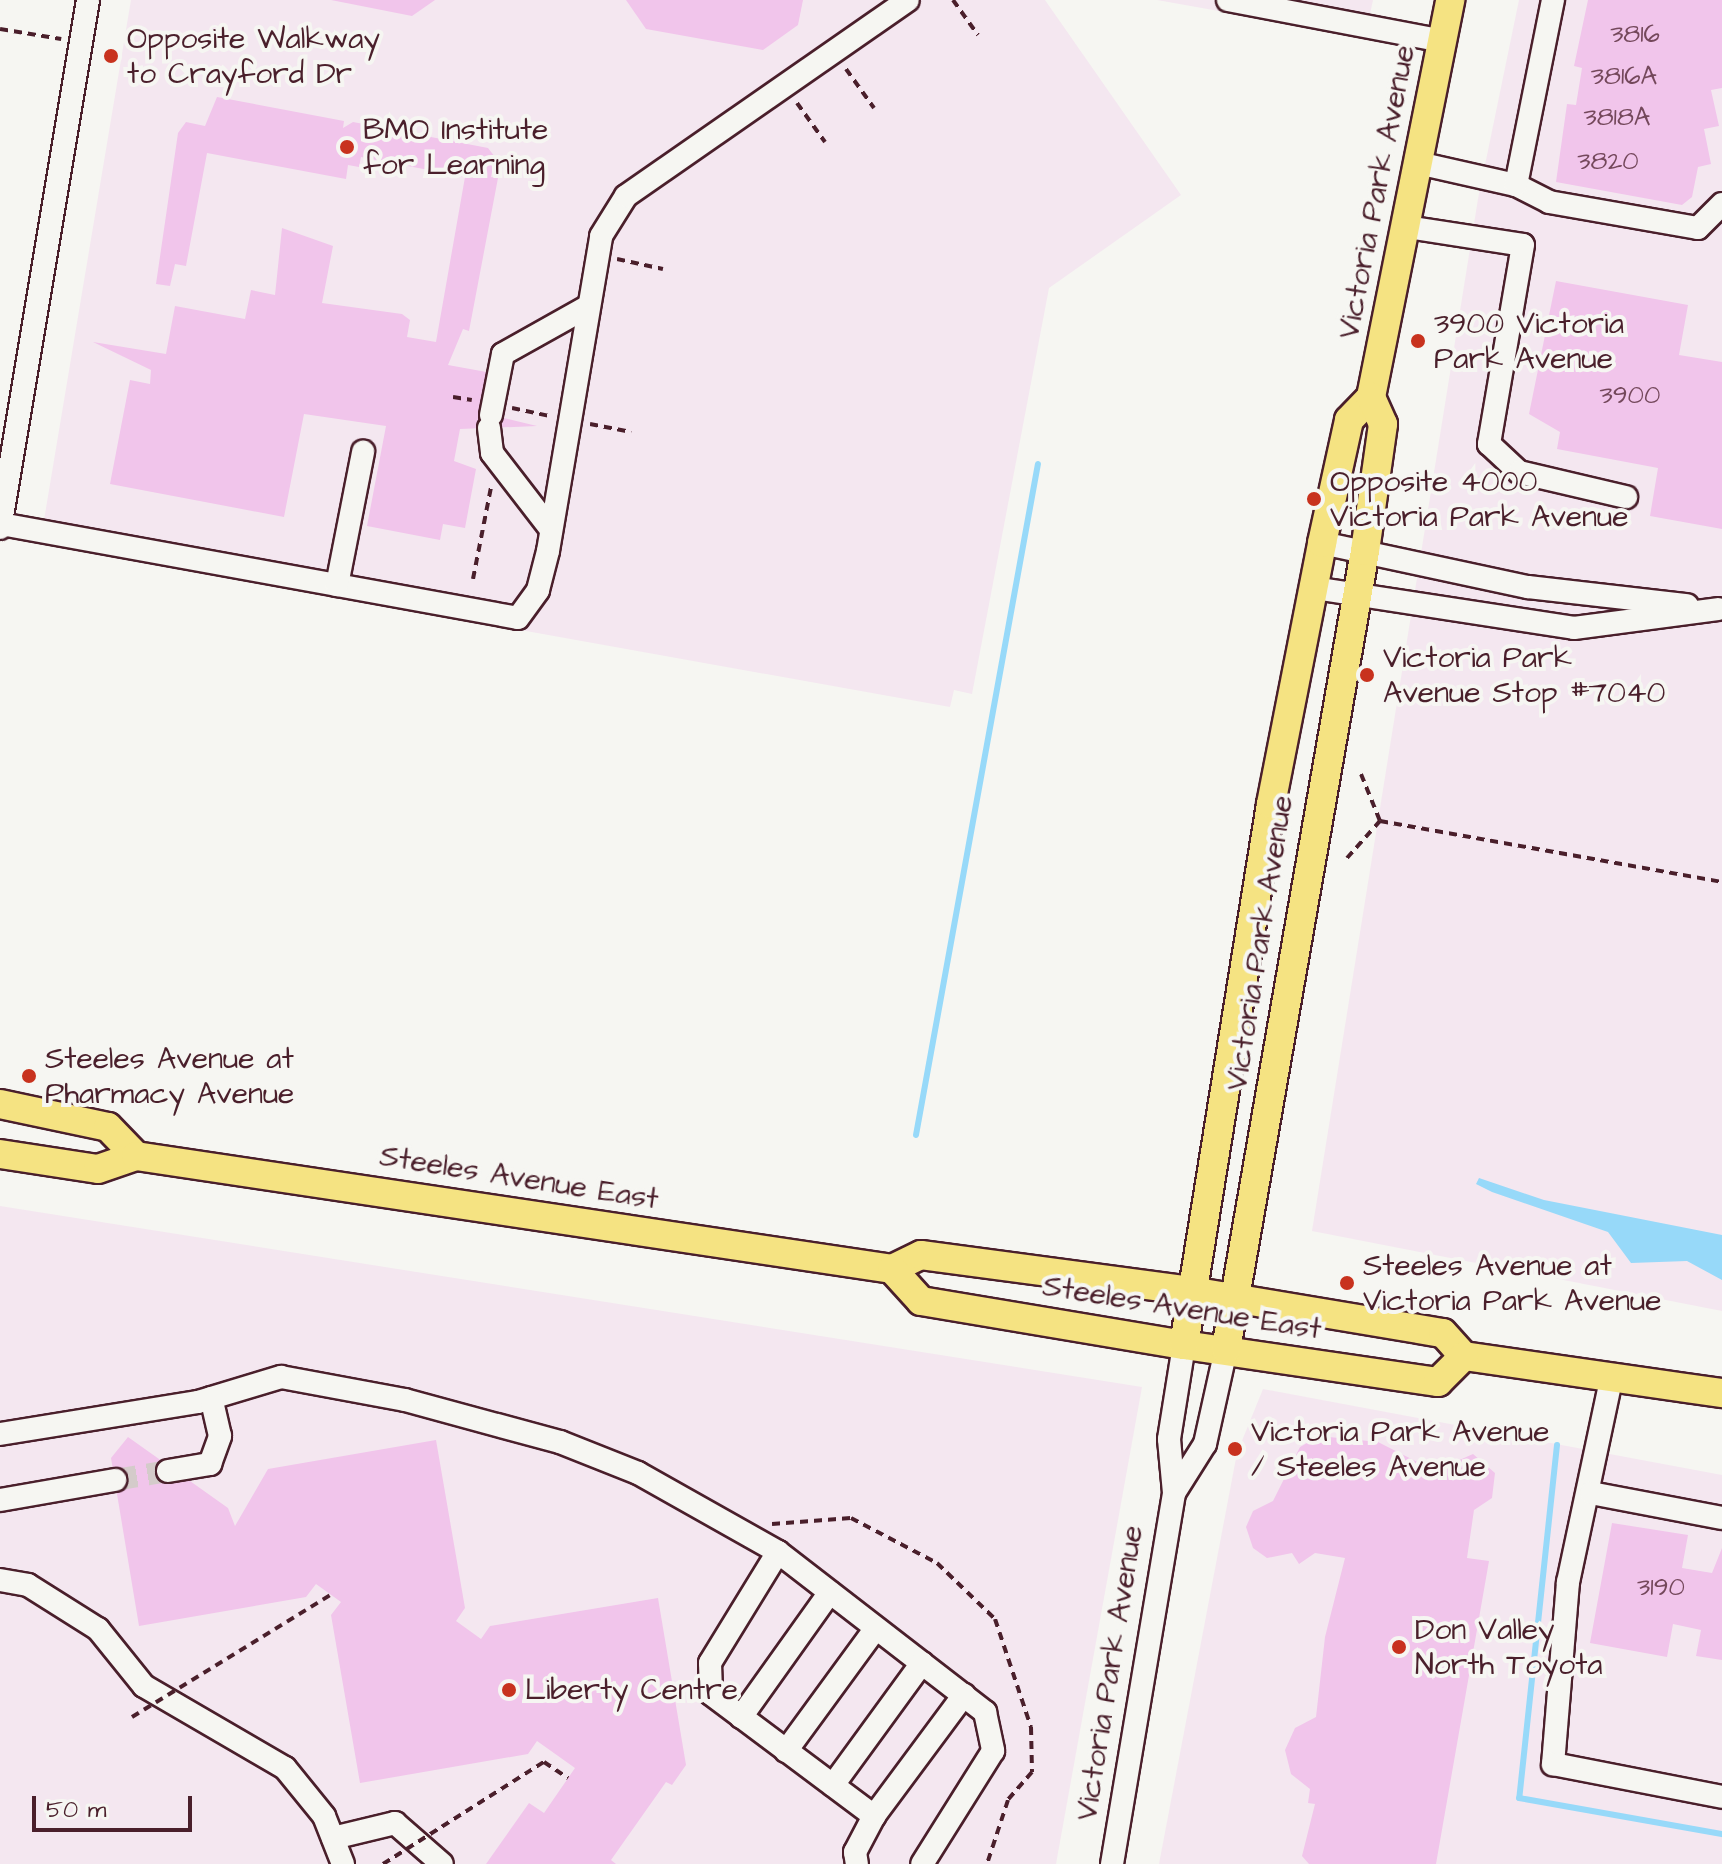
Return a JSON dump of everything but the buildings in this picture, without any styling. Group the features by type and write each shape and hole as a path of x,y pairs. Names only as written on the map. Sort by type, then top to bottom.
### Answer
{"main road":[{"name":"Victoria Park Avenue","path":"1184,1345 1322,543 1349,420 1371,397 1450,0"},
{"name":"Victoria Park Avenue","path":"1226,1349 1365,551 1383,424 1371,397"},
{"path":"0,1104 108,1127 136,1156"},
{"name":"Steeles Avenue East","path":"0,1154 98,1169 136,1156 892,1269 921,1255 1191,1291 1443,1333 1464,1356 1438,1382 1184,1345 921,1301 892,1269"},
{"path":"1464,1356 1717,1399"}],"street":[{"path":"88,0 0,526 518,618 538,590 601,236 626,196 908,0"},
{"path":"1228,0 1442,41"},
{"path":"1516,185 1553,0"},
{"path":"1418,163 1516,185 1549,202 1698,228 1722,204"},
{"path":"1407,227 1523,245 1489,444 1519,472 1626,497"},
{"path":"550,528 492,453 490,422 503,354 589,306"},
{"path":"337,585 363,452"},
{"path":"1322,543 1528,587 1720,609"},
{"path":"1314,588 1356,598 1574,628 1720,609"},
{"name":"Victoria Park Avenue","path":"1112,1864 1174,1493 1169,1439 1184,1345"},
{"name":"Victoria Park Avenue","path":"1174,1493 1205,1444 1226,1349"},
{"path":"0,1434 211,1398 281,1377 405,1400 560,1442 638,1473 778,1552 985,1712 993,1751 922,1864"},
{"path":"1611,1380 1591,1493 1568,1582 1553,1764 1722,1797"},
{"path":"168,1471 210,1464 220,1436 211,1398"},
{"path":"0,1500 115,1480"},
{"path":"1591,1493 1722,1518"},
{"path":"778,1552 710,1663 711,1694 874,1816"},
{"path":"0,1580 28,1585 98,1629 144,1686 285,1768 333,1838 343,1864"},
{"path":"741,1717 830,1592"},
{"path":"786,1751 876,1628"},
{"path":"833,1785 922,1663"},
{"path":"857,1864 855,1852 874,1816 964,1695"},
{"path":"333,1838 395,1823 442,1864"}],"path":[{"path":"953,0 978,35"},
{"path":"0,29 45,37"},
{"path":"840,61 874,108"},
{"path":"791,94 825,142"},
{"path":"615,258 663,269"},
{"path":"473,579 496,483"},
{"path":"1361,774 1380,821"},
{"path":"1347,858 1380,821"},
{"path":"1380,821 1722,882"},
{"path":"741,1531 803,1517 851,1518 937,1563 995,1619 1031,1727 1032,1772 1008,1800 987,1864"},
{"path":"132,1717 330,1595"},
{"path":"383,1864 544,1762 568,1778"}],"shaded area":[{"path":"131,0 1045,0 1181,195 1049,288 972,694 954,690 950,707 40,544"},
{"path":"1157,0 1373,0 1365,37"},
{"path":"1519,0 1722,0 1722,1311 1312,1231 1478,199"},
{"name":"Liberty Centre","path":"0,1206 1142,1387 1056,1864 0,1864"},
{"path":"1263,1389 1722,1475 1722,1864 1159,1864 1237,1453"}],"water":[{"path":"1479,1178 1544,1200 1722,1235 1722,1280 1687,1261 1631,1263 1608,1232 1492,1192 1476,1184"}],"waterway":[{"path":"916,1135 1038,464"},
{"path":"1557,1445 1519,1798 1722,1834"}],"tunnel":[{"path":"115,1480 168,1471"}],"place":[{"name":"Opposite Walkway to Crayford Dr","path":"111,56"},
{"name":"BMO Institute for Learning","path":"347,147"},
{"name":"3900 Victoria Park Avenue","path":"1418,341"},
{"name":"Opposite 4000 Victoria Park Avenue","path":"1314,499"},
{"name":"Victoria Park Avenue Stop #7040","path":"1367,675"},
{"name":"Steeles Avenue at Pharmacy Avenue","path":"29,1076"},
{"name":"Steeles Avenue at Victoria Park Avenue","path":"1347,1283"},
{"name":"Victoria Park Avenue / Steeles Avenue","path":"1235,1449"},
{"name":"Don Valley North Toyota","path":"1399,1647"},
{"name":"Liberty Centre","path":"509,1690"}]}
